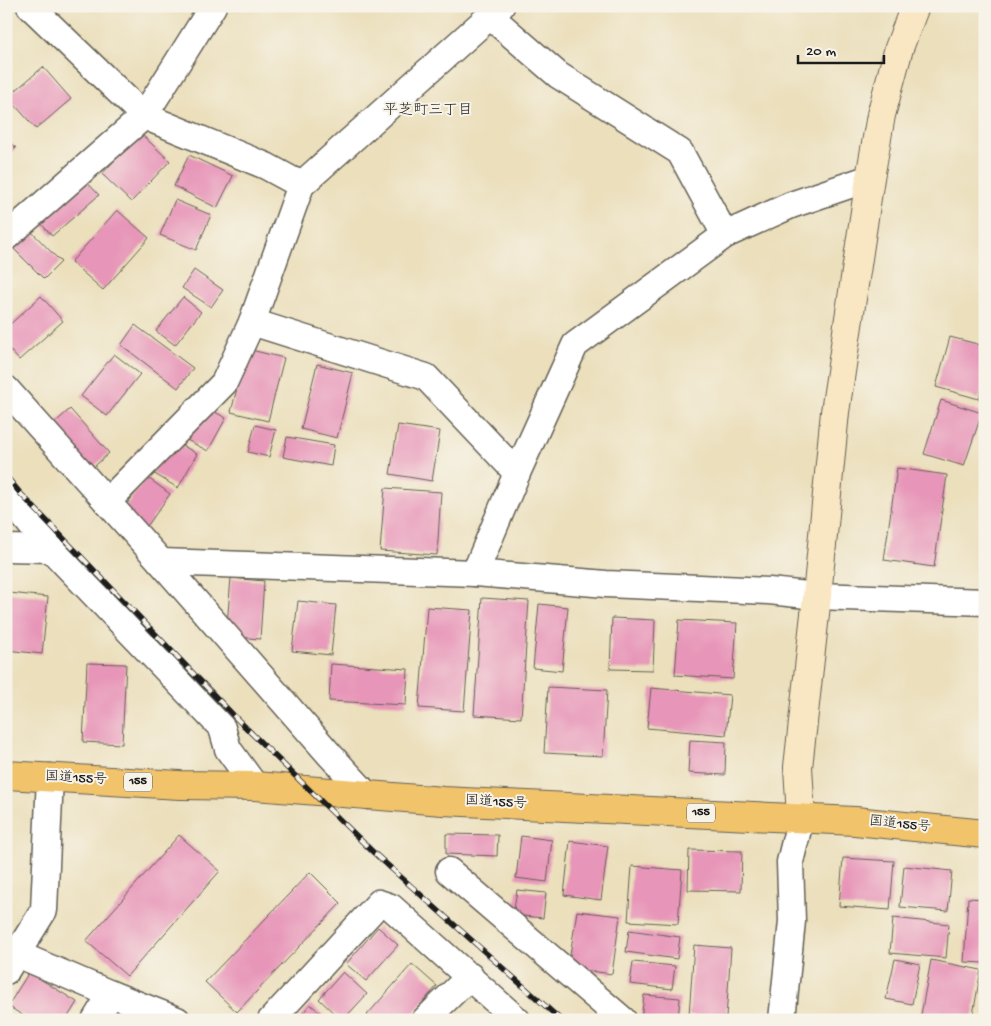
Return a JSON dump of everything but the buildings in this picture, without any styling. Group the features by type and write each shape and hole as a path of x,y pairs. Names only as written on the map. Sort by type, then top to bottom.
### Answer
{"highway":[{"name":"国道155号","path":"6,774 180,785 255,786 443,801 855,821 985,834"}],"street":[{"path":"30,6 144,116 266,166 301,185"},
{"path":"6,237 144,116 213,6"},
{"path":"784,1019 792,921 790,862 801,818 798,767 835,412 870,178 882,115 899,48 915,6"},
{"path":"107,502 224,383 252,322 301,185 496,12 558,75 680,152 725,235"},
{"path":"475,573 575,345 725,235 791,205 870,178"},
{"path":"252,322 426,377 517,474"},
{"path":"6,390 368,796"},
{"path":"6,496 51,549 222,728 228,750 255,786"},
{"path":"6,548 51,549"},
{"path":"161,562 475,573 606,584 769,591 817,596 985,602"},
{"path":"50,777 44,910 11,962 111,994 177,1020"},
{"path":"449,871 623,1020"},
{"path":"271,1020 379,903 391,906 517,1020"},
{"path":"424,1020 470,976"},
{"path":"95,1020 111,994"}],"railway":[{"path":"6,476 20,493 237,719 374,853 561,1020"}],"district":[{"name":"平芝町三丁目","path":"428,111"}]}
